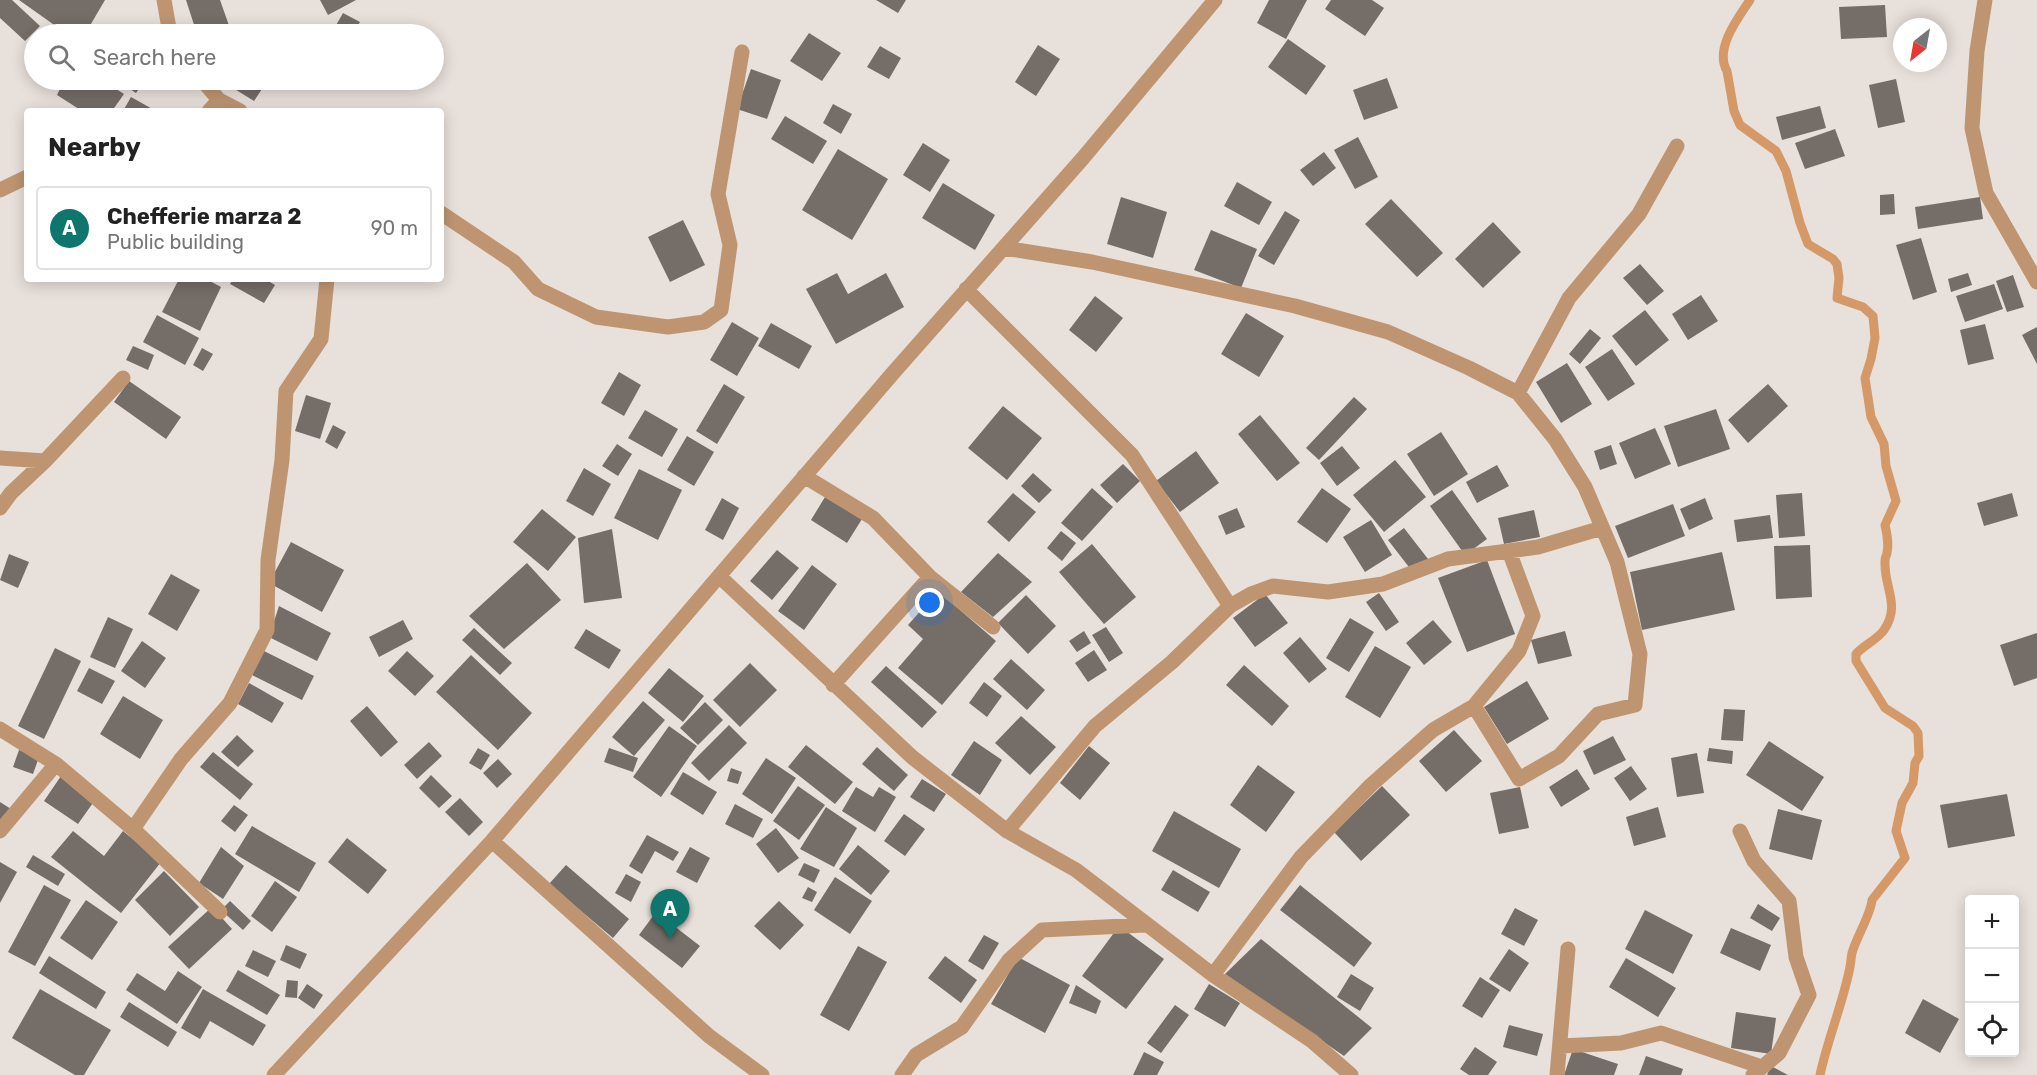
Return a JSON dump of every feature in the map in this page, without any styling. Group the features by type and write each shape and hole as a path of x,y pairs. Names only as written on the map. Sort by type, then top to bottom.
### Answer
{"street":[{"path":"164,0 168,24"},
{"path":"274,1075 492,841 804,476 1083,158 1215,0"},
{"path":"1985,0 1977,51 1972,128 1986,193 2037,282"},
{"path":"444,215 514,262 538,289 596,317 668,327 704,322 721,310 730,245 718,194 742,52"},
{"path":"211,90 219,99 235,108"},
{"path":"211,108 219,99"},
{"path":"1518,393 1569,298 1639,214 1677,146"},
{"path":"0,190 24,178"},
{"path":"1004,248 1092,262 1284,304 1388,332 1469,368 1518,393 1555,439 1585,487 1617,562 1640,654 1635,705 1598,714 1559,756 1519,779 1474,706"},
{"path":"134,829 181,759 230,703 267,630 268,560 282,460 286,391 321,339 327,282"},
{"path":"966,289 1132,454 1230,606"},
{"path":"0,508 11,493 45,461 123,378"},
{"path":"0,458 45,461"},
{"path":"804,476 873,518 930,577 993,627"},
{"path":"1007,831 1095,726 1172,662 1230,606 1251,594 1273,586 1328,592 1383,584 1448,559 1538,547 1602,528"},
{"path":"1212,975 1301,857 1371,784 1434,730 1474,706 1519,651 1533,616 1509,551"},
{"path":"719,576 912,757 1007,831 1076,870 1212,975 1312,1041 1351,1075"},
{"path":"833,685 930,577"},
{"path":"0,729 56,764 134,829 220,912"},
{"path":"0,831 56,764"},
{"path":"1560,1046 1621,1043 1661,1033 1758,1071 1779,1053 1809,995 1796,957 1789,901 1754,861 1740,831"},
{"path":"492,841 709,1036 762,1075"},
{"path":"902,1075 916,1055 962,1027 1009,960 1042,930 1145,925"},
{"path":"1557,1075 1568,949"}],"building":[{"path":"0,0 12,0 38,24 24,24 24,40 0,18"},
{"path":"19,0 105,0 91,24 53,24"},
{"path":"186,0 220,0 228,24 194,24"},
{"path":"320,0 356,0 328,15"},
{"path":"876,0 906,0 898,13"},
{"path":"1269,0 1307,0 1286,39 1257,23"},
{"path":"1331,0 1372,0 1384,8 1365,36 1325,9"},
{"path":"1885,5 1887,37 1841,39 1839,7"},
{"path":"343,13 360,22 359,24 337,24"},
{"path":"809,33 841,53 822,81 790,61"},
{"path":"1288,39 1326,66 1306,95 1268,67"},
{"path":"1038,45 1060,59 1036,96 1015,82"},
{"path":"880,46 901,58 889,79 867,67"},
{"path":"751,69 781,80 767,119 737,109"},
{"path":"1387,78 1398,108 1364,120 1353,90"},
{"path":"1896,79 1905,122 1878,128 1869,85"},
{"path":"59,90 118,90 124,94 114,108 77,108 57,95"},
{"path":"236,90 261,90 254,101"},
{"path":"131,97 151,108 125,108"},
{"path":"833,104 852,114 841,134 823,123"},
{"path":"1820,106 1826,128 1782,140 1776,117"},
{"path":"785,116 827,141 813,164 771,139"},
{"path":"1835,129 1845,156 1805,169 1795,143"},
{"path":"1358,137 1378,177 1355,189 1334,150"},
{"path":"923,143 950,160 930,192 903,175"},
{"path":"838,149 888,179 852,240 802,210"},
{"path":"1324,152 1336,168 1313,186 1300,170"},
{"path":"1237,182 1272,202 1259,225 1224,206"},
{"path":"943,183 995,215 975,250 922,218"},
{"path":"1894,194 1895,214 1880,215 1880,195"},
{"path":"1121,197 1167,212 1153,258 1107,244"},
{"path":"1980,197 1983,219 1918,229 1915,207"},
{"path":"1391,199 1443,253 1417,277 1365,224"},
{"path":"1285,211 1300,220 1274,265 1258,256"},
{"path":"683,220 705,265 670,282 648,237"},
{"path":"1493,222 1521,252 1483,288 1455,259"},
{"path":"1211,230 1257,249 1241,288 1194,270"},
{"path":"1921,238 1937,292 1913,300 1896,245"},
{"path":"1640,264 1664,291 1647,305 1623,278"},
{"path":"837,273 848,294 886,273 904,307 836,344 806,289"},
{"path":"1968,273 1972,285 1951,292 1948,279"},
{"path":"2013,275 2024,307 2007,312 1996,281"},
{"path":"177,282 212,282 221,287 200,331 162,312"},
{"path":"231,282 270,282 275,285 264,303 230,284"},
{"path":"1994,284 2003,309 1965,322 1956,296"},
{"path":"1701,295 1718,321 1688,340 1672,314"},
{"path":"1095,296 1123,318 1096,352 1069,330"},
{"path":"1645,310 1669,340 1636,366 1612,336"},
{"path":"1246,313 1284,336 1259,377 1221,354"},
{"path":"157,315 199,338 185,365 143,342"},
{"path":"732,322 759,338 737,376 710,360"},
{"path":"771,323 812,346 799,369 758,346"},
{"path":"1985,324 1994,359 1968,365 1960,330"},
{"path":"2037,327 2037,364 2022,335"},
{"path":"1590,329 1601,338 1580,364 1569,354"},
{"path":"133,346 154,355 148,370 126,360"},
{"path":"202,348 213,354 203,371 193,365"},
{"path":"1612,349 1635,384 1608,401 1585,367"},
{"path":"1567,363 1592,404 1561,423 1536,382"},
{"path":"619,372 641,385 624,416 601,403"},
{"path":"129,381 181,417 166,439 114,402"},
{"path":"724,384 745,397 717,444 696,431"},
{"path":"1768,384 1788,406 1748,443 1728,420"},
{"path":"306,395 331,403 320,439 295,431"},
{"path":"1354,397 1367,409 1319,460 1306,448"},
{"path":"1003,406 1042,438 1007,480 968,448"},
{"path":"1716,409 1730,449 1678,467 1664,426"},
{"path":"645,410 678,429 662,457 628,438"},
{"path":"1260,415 1300,463 1277,481 1238,434"},
{"path":"333,425 346,432 337,449 325,442"},
{"path":"1655,428 1671,464 1635,479 1619,443"},
{"path":"1441,432 1468,474 1434,496 1407,454"},
{"path":"687,436 714,452 694,486 667,470"},
{"path":"617,444 632,454 618,476 602,466"},
{"path":"1611,445 1617,464 1600,470 1594,451"},
{"path":"1342,446 1360,468 1337,486 1320,463"},
{"path":"1196,451 1219,483 1180,512 1156,481"},
{"path":"1395,460 1426,497 1384,532 1353,495"},
{"path":"1123,464 1140,481 1117,503 1100,485"},
{"path":"1497,465 1509,486 1477,503 1466,482"},
{"path":"584,468 611,484 593,516 566,501"},
{"path":"639,469 682,490 658,540 614,518"},
{"path":"1033,473 1052,490 1039,503 1021,486"},
{"path":"1092,488 1113,507 1082,541 1061,523"},
{"path":"1322,488 1351,509 1327,543 1297,522"},
{"path":"1452,490 1487,539 1465,555 1430,506"},
{"path":"1013,493 1036,512 1009,542 987,522"},
{"path":"1802,493 1805,536 1779,538 1776,495"},
{"path":"2012,493 2018,516 1984,526 1977,503"},
{"path":"825,497 862,519 847,543 811,520"},
{"path":"722,498 739,508 723,540 705,530"},
{"path":"1705,498 1713,519 1689,530 1680,509"},
{"path":"1673,504 1685,536 1628,558 1615,526"},
{"path":"1237,508 1245,527 1226,535 1218,516"},
{"path":"542,509 576,537 548,571 513,542"},
{"path":"1534,510 1540,537 1504,544 1498,518"},
{"path":"1770,515 1773,538 1737,542 1734,520"},
{"path":"1371,520 1392,555 1365,572 1343,537"},
{"path":"1404,528 1428,559 1412,571 1388,540"},
{"path":"612,529 622,598 584,603 578,538"},
{"path":"1061,531 1076,543 1062,561 1047,548"},
{"path":"291,542 344,570 322,612 269,583"},
{"path":"1092,544 1136,597 1104,624 1059,572"},
{"path":"1810,545 1812,597 1776,599 1774,546"},
{"path":"777,550 799,568 772,600 750,581"},
{"path":"1722,552 1735,610 1642,630 1630,572"},
{"path":"998,553 1032,582 993,617 961,592"},
{"path":"9,554 29,562 18,588 0,580"},
{"path":"1487,560 1515,634 1467,652 1438,578"},
{"path":"527,563 561,600 504,649 469,616"},
{"path":"812,565 837,584 804,630 778,611"},
{"path":"171,574 200,590 177,631 148,614"},
{"path":"938,591 996,641 942,705 898,668 923,639 908,625"},
{"path":"1379,593 1399,622 1386,631 1366,602"},
{"path":"1265,594 1288,623 1255,647 1233,618"},
{"path":"1026,595 1056,626 1028,654 998,623"},
{"path":"279,606 331,633 317,661 269,637"},
{"path":"108,617 133,629 115,668 90,657"},
{"path":"1350,618 1374,632 1349,672 1326,658"},
{"path":"403,620 413,639 379,657 369,637"},
{"path":"1433,620 1452,642 1424,665 1406,643"},
{"path":"1106,627 1123,653 1109,662 1092,635"},
{"path":"474,628 512,663 500,675 462,640"},
{"path":"586,629 621,650 609,669 574,648"},
{"path":"1084,631 1091,643 1077,652 1069,641"},
{"path":"1565,631 1572,656 1538,664 1531,640"},
{"path":"2037,633 2037,678 2014,686 2000,645"},
{"path":"1300,637 1327,669 1309,683 1283,653"},
{"path":"142,641 166,658 145,688 121,671"},
{"path":"1375,646 1411,667 1380,718 1345,697"},
{"path":"55,648 81,661 44,739 18,726"},
{"path":"262,650 314,676 302,700 250,674"},
{"path":"1094,650 1107,670 1088,682 1075,663"},
{"path":"407,651 434,676 415,696 388,671"},
{"path":"471,655 532,713 498,750 436,692"},
{"path":"1011,659 1045,690 1027,710 993,679"},
{"path":"750,663 777,690 740,727 713,700"},
{"path":"1244,665 1289,706 1272,726 1226,685"},
{"path":"886,666 937,712 922,728 871,682"},
{"path":"89,668 115,681 102,704 77,691"},
{"path":"669,668 704,696 683,722 648,693"},
{"path":"1527,681 1549,719 1507,744 1484,707"},
{"path":"984,682 1002,696 987,717 969,703"},
{"path":"249,683 284,703 272,723 238,704"},
{"path":"123,696 163,720 140,759 100,734"},
{"path":"643,701 665,720 634,756 612,737"},
{"path":"705,702 723,720 698,745 680,728"},
{"path":"367,706 398,742 381,757 350,721"},
{"path":"1724,709 1745,710 1743,741 1721,740"},
{"path":"1021,716 1056,747 1030,775 995,743"},
{"path":"729,725 747,743 709,781 691,763"},
{"path":"669,726 697,746 661,797 633,777"},
{"path":"1454,730 1482,761 1446,792 1419,761"},
{"path":"237,735 254,751 238,767 221,752"},
{"path":"1613,736 1626,760 1594,775 1583,751"},
{"path":"974,741 1002,760 980,795 951,775"},
{"path":"1769,741 1824,777 1802,811 1746,775"},
{"path":"429,742 442,756 417,779 404,765"},
{"path":"806,745 853,782 835,804 788,767"},
{"path":"1089,746 1110,763 1080,800 1060,783"},
{"path":"877,747 908,775 894,791 862,764"},
{"path":"478,748 490,755 481,770 469,763"},
{"path":"609,748 638,758 633,772 604,762"},
{"path":"1709,748 1733,751 1732,764 1707,761"},
{"path":"19,750 39,757 33,774 13,767"},
{"path":"213,752 253,784 240,800 200,767"},
{"path":"1697,753 1704,793 1677,797 1671,758"},
{"path":"766,758 796,778 772,814 742,794"},
{"path":"498,759 512,774 497,788 483,773"},
{"path":"1258,765 1295,792 1266,832 1230,805"},
{"path":"1631,766 1647,789 1630,801 1614,778"},
{"path":"731,768 742,772 738,784 727,781"},
{"path":"1577,769 1590,789 1561,807 1549,787"},
{"path":"683,772 717,792 703,815 670,794"},
{"path":"431,775 452,796 439,808 419,788"},
{"path":"61,776 95,800 78,824 44,801"},
{"path":"922,779 946,794 934,812 910,797"},
{"path":"798,786 825,805 799,840 773,821"},
{"path":"1382,786 1410,815 1361,861 1334,832"},
{"path":"856,787 873,797 879,787 896,797 875,832 842,811"},
{"path":"1520,787 1529,828 1499,834 1490,793"},
{"path":"2007,794 2015,836 1948,848 1940,805"},
{"path":"460,798 483,822 469,836 445,812"},
{"path":"0,802 11,809 0,829"},
{"path":"735,804 763,819 753,838 725,824"},
{"path":"234,805 248,815 235,832 221,821"},
{"path":"826,807 857,828 834,867 800,849"},
{"path":"1658,807 1666,837 1634,846 1626,817"},
{"path":"1778,809 1822,820 1812,860 1769,849"},
{"path":"1174,811 1241,849 1219,888 1152,851"},
{"path":"904,814 925,829 905,856 884,841"},
{"path":"252,826 316,863 299,892 235,854"},
{"path":"776,828 799,858 778,873 756,844"},
{"path":"73,831 104,856 123,831 161,862 121,913 51,857"},
{"path":"647,835 679,852 673,861 655,851 642,874 629,866"},
{"path":"347,838 387,870 368,894 328,862"},
{"path":"858,845 890,871 871,895 839,869"},
{"path":"221,847 244,866 223,899 199,883"},
{"path":"690,847 710,858 697,883 676,872"},
{"path":"33,855 65,874 58,886 26,867"},
{"path":"0,862 17,872 0,903"},
{"path":"804,863 820,870 814,883 798,875"},
{"path":"566,865 629,919 613,938 549,884"},
{"path":"1173,870 1210,892 1198,912 1161,890"},
{"path":"164,871 199,907 170,936 135,900"},
{"path":"626,874 641,882 631,902 615,893"},
{"path":"835,877 872,901 850,934 814,910"},
{"path":"275,881 297,897 272,932 251,916"},
{"path":"44,885 71,900 35,966 8,952"},
{"path":"1300,885 1372,943 1354,967 1280,910"},
{"path":"808,887 817,892 812,902 802,898"},
{"path":"86,900 118,922 92,960 60,938"},
{"path":"230,901 251,921 243,930 221,910"},
{"path":"779,901 804,925 780,950 754,926"},
{"path":"1758,904 1780,918 1772,931 1750,918"},
{"path":"212,907 232,929 189,969 168,947"},
{"path":"1515,908 1538,920 1524,946 1501,934"},
{"path":"1645,910 1693,935 1673,974 1625,949"},
{"path":"656,912 700,946 682,968 639,935"},
{"path":"1119,926 1164,959 1126,1009 1082,976"},
{"path":"1731,928 1771,945 1760,971 1720,953"},
{"path":"984,935 999,943 983,970 968,961"},
{"path":"1261,939 1372,1028 1344,1056 1225,974"},
{"path":"286,945 307,954 300,969 280,960"},
{"path":"858,946 887,962 849,1031 820,1015"},
{"path":"1509,949 1529,963 1510,992 1489,979"},
{"path":"253,950 276,961 268,977 245,966"},
{"path":"49,956 106,992 96,1009 39,973"},
{"path":"945,956 977,980 961,1003 928,978"},
{"path":"1018,957 1070,985 1045,1033 991,1004"},
{"path":"1626,958 1676,988 1658,1017 1609,987"},
{"path":"238,970 280,995 267,1015 226,991"},
{"path":"178,971 202,987 177,1024 126,990 137,973 165,991"},
{"path":"1351,974 1374,988 1360,1011 1337,997"},
{"path":"1480,977 1500,990 1482,1018 1462,1006"},
{"path":"287,980 298,981 297,998 285,997"},
{"path":"307,984 323,995 314,1009 298,998"},
{"path":"1209,984 1240,1003 1225,1027 1194,1009"},
{"path":"1076,985 1101,1001 1096,1014 1069,1003"},
{"path":"40,989 111,1030 84,1075 75,1075 12,1038"},
{"path":"203,989 266,1025 253,1046 210,1021 200,1039 181,1028"},
{"path":"1923,999 1959,1019 1940,1053 1905,1033"},
{"path":"129,1002 177,1032 168,1047 120,1017"},
{"path":"1175,1005 1189,1015 1161,1053 1147,1043"},
{"path":"1736,1012 1776,1018 1771,1054 1731,1048"},
{"path":"1509,1025 1543,1034 1537,1056 1503,1047"},
{"path":"1475,1047 1497,1062 1488,1075 1469,1075 1460,1069"},
{"path":"1573,1049 1618,1064 1614,1075 1564,1075"},
{"path":"1144,1052 1164,1062 1157,1075 1133,1075"},
{"path":"1646,1056 1683,1069 1681,1075 1639,1075"},
{"path":"1771,1066 1788,1075 1767,1075"}],"waterway":[{"path":"1750,0 1729,34 1723,53 1734,111 1740,125 1776,151 1786,171 1808,244 1833,259 1837,264 1839,278 1837,298 1863,307 1873,316 1875,338 1865,378 1871,417 1884,444 1886,466 1896,501 1885,525 1888,546 1885,571 1892,604 1889,621 1884,630 1856,654 1856,661 1885,708 1913,726 1918,733 1919,756 1915,763 1913,783 1902,803 1896,831 1905,858 1872,900 1852,953 1840,1007 1820,1075"}],"place":[{"name":"Chefferie marza 2","path":"670,939"}]}
